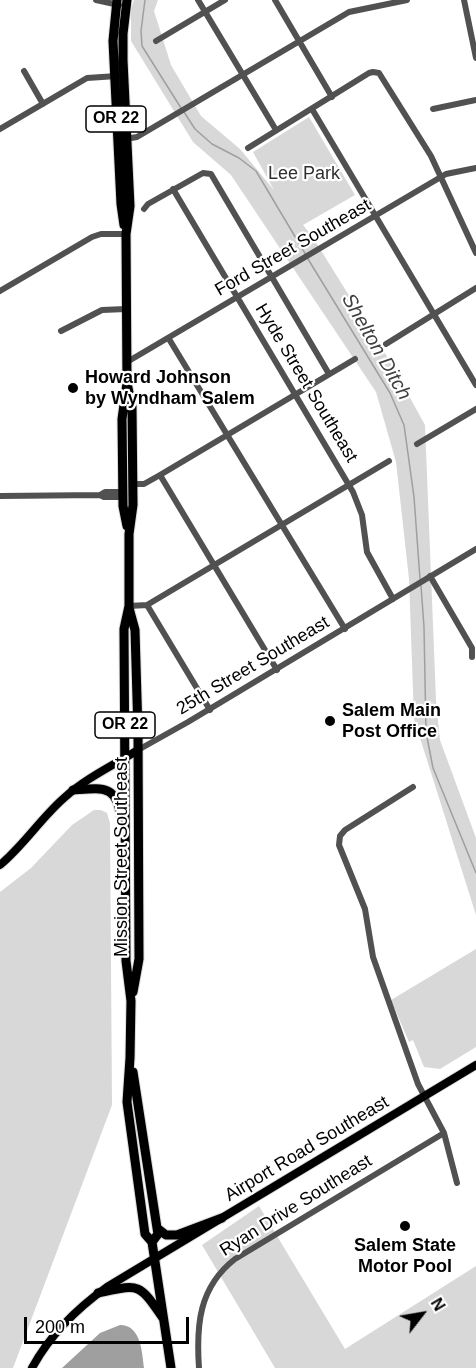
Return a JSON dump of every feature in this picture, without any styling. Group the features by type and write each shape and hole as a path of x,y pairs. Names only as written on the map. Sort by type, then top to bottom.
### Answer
{"highway":[{"name":"Mission Street Southeast","path":"122,3 113,30 130,206 126,234 128,362 123,406 123,494 129,534"},
{"name":"Mission Street Southeast","path":"127,383 132,407 133,484 129,534 129,606 124,629 126,960 131,1001 127,1102 145,1234 152,1242 171,1368"},
{"path":"123,459 129,481 133,484"},
{"name":"Mission Street Southeast","path":"129,606 135,630 138,750 139,959 131,1001"},
{"path":"73,790 99,788 110,791 116,796 119,802 125,844"},
{"name":"Mission Street Southeast","path":"130,1058 139,1101 158,1234 152,1242"},
{"path":"157,1228 166,1234 177,1235 222,1218"},
{"name":"OR 22","path":"98,1293 132,1286 148,1296 164,1320"}],"main road":[{"name":"25th Street Southeast","path":"0,865 48,813 73,790 138,750"},
{"name":"Airport Road Southeast","path":"32,1368 42,1351 67,1320 98,1293 476,1065"}],"street":[{"path":"96,0 122,3"},
{"path":"198,0 276,130"},
{"path":"156,41 225,0"},
{"path":"275,0 332,96"},
{"path":"363,0 365,8"},
{"path":"122,140 137,137 349,12 406,0"},
{"path":"464,0 476,58"},
{"path":"24,71 43,104"},
{"path":"248,148 369,73 375,72 381,76 429,152 476,253"},
{"path":"0,129 87,78 118,76"},
{"path":"433,109 476,100"},
{"path":"312,109 476,385"},
{"name":"Ford Street Southeast","path":"128,362 441,177 476,168"},
{"path":"144,209 148,204 202,172 208,172 329,374"},
{"name":"Hyde Street Southeast","path":"173,189 349,484 360,506 367,552 393,599"},
{"path":"0,291 94,236 126,234"},
{"path":"386,344 476,288"},
{"path":"61,331 92,313 102,310 126,309"},
{"path":"169,339 345,629"},
{"path":"133,484 144,484 160,475 355,359"},
{"path":"417,444 476,409"},
{"path":"129,606 147,605 389,460"},
{"path":"160,475 276,670"},
{"path":"0,496 100,495 105,492 123,494"},
{"name":"25th Street Southeast","path":"138,750 210,710 476,549"},
{"path":"430,576 472,648 472,657"},
{"path":"147,605 210,710"},
{"path":"413,786 345,830 340,836 339,845 365,909 373,957 424,1096 444,1133 456,1183"},
{"name":"Ryan Drive Southeast","path":"199,1368 198,1336 202,1305 220,1271 235,1259 444,1133"}],"green space":[{"name":"Lee Park","path":"134,0 158,0 154,11 171,65 201,116 240,149 274,190 253,152 309,117 355,195 303,225 391,363 425,425 436,700 440,740 476,838 476,915 414,719 409,579 396,462 376,392 231,175 193,142 131,41 131,9"},
{"path":"94,810 107,813 110,823 112,1105 13,1368 0,1368 0,892 31,868 72,825"},
{"path":"476,949 476,1047 440,1069 424,1067 413,1040 409,1042 391,1000"},
{"path":"259,1206 345,1349 476,1266 476,1368 275,1368 202,1245"}],"shaded area":[{"path":"120,1325 127,1326 136,1334 141,1347 144,1368 62,1368 100,1333"}],"waterway":[{"name":"Shelton Ditch","path":"145,0 141,31 142,46 181,108"},
{"name":"Shelton Ditch","path":"184,112 195,129 212,144 239,158 256,171 306,255"},
{"name":"Shelton Ditch","path":"308,259 390,393 404,425 414,497 420,579"},
{"name":"Shelton Ditch","path":"421,586 426,732 433,768 476,873"}],"place":[{"name":"Howard Johnson by Wyndham Salem","path":"73,388"},
{"name":"Salem Main Post Office","path":"330,721"},
{"name":"Salem State Motor Pool","path":"405,1226"}]}
